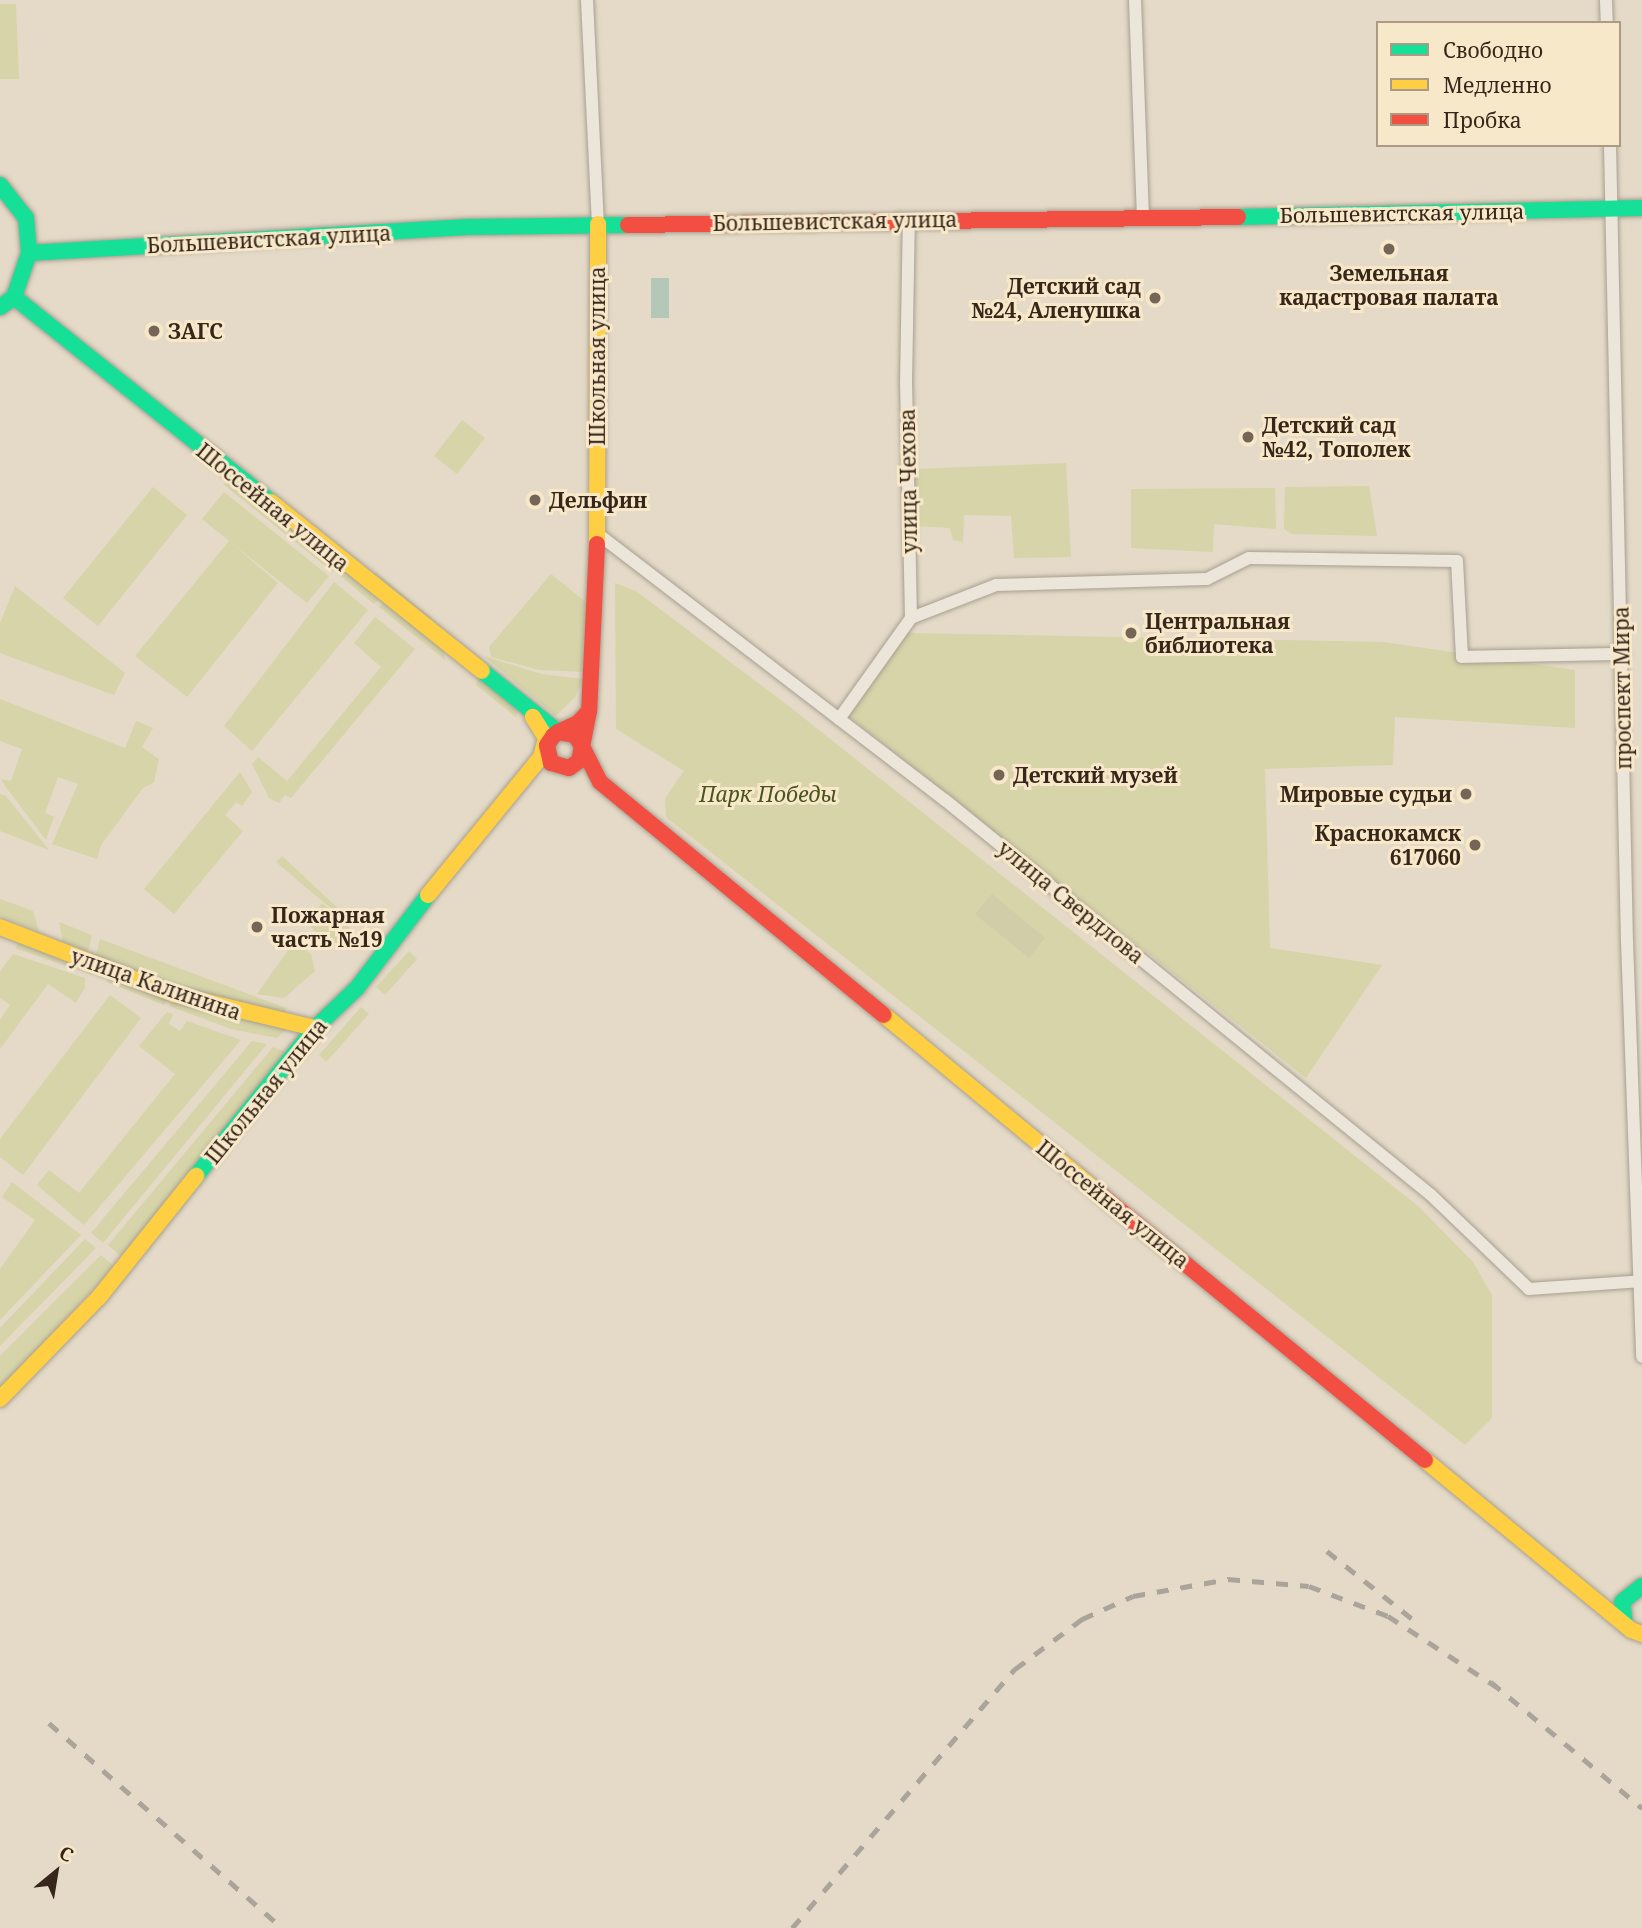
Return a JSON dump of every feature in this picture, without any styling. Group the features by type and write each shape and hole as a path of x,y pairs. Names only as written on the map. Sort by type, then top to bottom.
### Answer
{"street":[{"name":"Школьная улица","path":"582,746 589,711 598,534 598,224 587,0"},
{"path":"1135,0 1143,215"},
{"path":"1606,0 1607,21"},
{"name":"проспект Мира","path":"1610,147 1614,209 1627,954 1642,1357"},
{"path":"0,185 13,196 26,218 29,253 13,297 0,307"},
{"name":"Большевистская улица","path":"29,253 460,228 598,224 1642,208"},
{"name":"улица Чехова","path":"909,220 911,618"},
{"name":"Шоссейная улица","path":"13,297 533,717 558,732"},
{"name":"улица Свердлова","path":"598,534 945,800 1432,1195 1529,1289 1641,1281"},
{"path":"839,719 911,618 996,585 1207,579 1249,558 1457,561 1462,657 1623,654"},
{"path":"547,746 558,732 578,723 589,711"},
{"path":"533,717 547,746 551,763 600,782"},
{"path":"558,732 575,735 600,782"},
{"name":"Школьная улица","path":"0,1399 100,1296 315,1028 357,988 491,813 525,776 547,746"},
{"path":"525,776 562,768 579,761 582,746"},
{"name":"Шоссейная улица","path":"600,782 1591,1593 1635,1632"},
{"name":"улица Калинина","path":"0,927 174,994 315,1028"},
{"path":"1635,1632 1621,1610 1642,1576"},
{"path":"1591,1593 1615,1596 1637,1588"}],"green space":[{"path":"0,4 16,4 19,79 0,79"},
{"path":"462,420 485,438 457,474 434,456"},
{"path":"1066,463 1071,557 1014,558 1011,516 964,515 963,542 953,540 950,528 916,526 915,469"},
{"path":"229,478 339,564 333,572 224,485"},
{"path":"1369,486 1377,536 1292,534 1284,529 1285,487"},
{"path":"153,487 187,515 98,626 63,598"},
{"path":"1275,488 1276,529 1214,524 1213,552 1131,548 1131,489"},
{"path":"224,492 329,576 307,603 230,542 278,583 187,697 135,656 229,541 202,519"},
{"path":"344,569 380,598 374,604 339,575"},
{"path":"376,572 432,618 422,620 371,578"},
{"path":"551,574 592,607 585,672 539,670 491,657 489,647"},
{"path":"334,582 368,610 252,751 224,726"},
{"name":"Парк Победы","path":"615,583 636,591 790,707 1418,1206 1473,1262 1492,1295 1492,1418 1465,1445 666,817 665,798 684,771 616,729"},
{"path":"15,586 125,673 114,695 0,653 0,623"},
{"path":"384,602 444,650 445,660 379,607"},
{"path":"375,617 415,649 291,798 285,795 279,803 269,798 252,764 258,757 287,781 381,667 354,643"},
{"path":"906,633 1383,642 1575,670 1575,728 1395,717 1393,765 1265,769 1270,948 1382,965 1306,1078 847,715"},
{"path":"484,656 541,674 583,679 575,697 556,716"},
{"path":"478,677 518,710 516,717 476,685"},
{"path":"0,699 125,748 136,721 153,728 142,747 159,759 154,782 143,788 101,845 97,859 52,844 78,784 58,777 45,813 54,817 46,840 5,786 1,779 11,781 22,749 0,741"},
{"path":"240,772 252,792 242,806 236,802 225,815 243,831 174,914 144,889"},
{"path":"0,794 6,796 49,850 0,831"},
{"path":"282,856 342,912 340,916 276,862"},
{"path":"0,899 33,911 39,931 0,916"},
{"path":"322,903 350,928 334,946 323,941 307,922"},
{"path":"59,922 92,935 88,952 63,942"},
{"path":"23,938 92,966 92,975 15,948"},
{"path":"100,939 286,1008 285,1013 188,992 140,974 96,955"},
{"path":"294,942 311,954 315,971 284,998 257,994"},
{"path":"409,951 417,959 385,995 376,987"},
{"path":"13,954 85,978 85,987 76,1003 48,984 0,1049 0,1020 10,1005 0,998 0,971"},
{"path":"113,975 171,996 164,1005 107,982"},
{"path":"110,995 141,1018 23,1175 0,1157 0,1139"},
{"path":"175,999 288,1028 277,1038 231,1029 169,1006"},
{"path":"361,1007 369,1014 326,1062 319,1055"},
{"path":"167,1012 173,1014 169,1024 180,1031 187,1021 241,1040 84,1225 37,1185 49,1170 79,1193 175,1074 139,1046"},
{"path":"252,1041 267,1044 103,1243 91,1233"},
{"path":"273,1047 290,1053 124,1259 108,1245"},
{"path":"12,1182 81,1235 0,1320 0,1269 35,1220 2,1197"},
{"path":"85,1239 96,1248 0,1346 0,1328"},
{"path":"101,1255 115,1267 0,1388 0,1356"}],"shaded area":[{"path":"651,278 669,278 669,318 651,318"},
{"path":"992,894 1045,938 1029,958 975,914"}],"railway":[{"path":"1327,1551 1420,1625"},
{"path":"792,1928 1015,1669 1082,1619 1133,1596 1228,1579 1309,1586 1388,1616 1497,1687"},
{"path":"1491,1682 1642,1808"},
{"path":"49,1723 282,1928"}],"traffic: fast":[{"path":"0,185 26,218 29,253 14,297 0,307"},
{"path":"1238,217 1642,208"},
{"path":"29,253 467,227 628,225"},
{"path":"14,297 271,502"},
{"path":"482,671 558,732"},
{"path":"196,1176 315,1028 357,988 428,895"},
{"path":"1625,1625 1622,1602 1642,1586"}],"traffic: slow":[{"path":"597,544 598,224"},
{"path":"271,502 482,671"},
{"path":"428,895 541,757 546,738 533,717"},
{"path":"0,927 174,994 315,1028"},
{"path":"884,1015 1100,1194"},
{"path":"0,1399 100,1296 196,1176"},
{"path":"1425,1460 1631,1630 1642,1634"}],"traffic: jam":[{"path":"628,225 1238,217"},
{"path":"597,544 589,711 582,746 600,782 884,1015"},
{"path":"558,732 575,735 582,746 579,761 569,768 551,763 547,745 553,736 558,732 578,723 589,711"},
{"path":"1100,1194 1425,1460"}],"place":[{"name":"Земельная кадастровая палата","path":"1389,249"},
{"name":"Детский сад №24, Аленушка","path":"1155,298"},
{"name":"ЗАГС","path":"154,331"},
{"name":"Детский сад №42, Тополек","path":"1248,437"},
{"name":"Дельфин","path":"535,500"},
{"name":"Центральная библиотека","path":"1131,633"},
{"name":"Детский музей","path":"999,775"},
{"name":"Мировые судьи","path":"1466,794"},
{"name":"Краснокамск 617060","path":"1475,845"},
{"name":"Пожарная часть №19","path":"257,927"}]}
